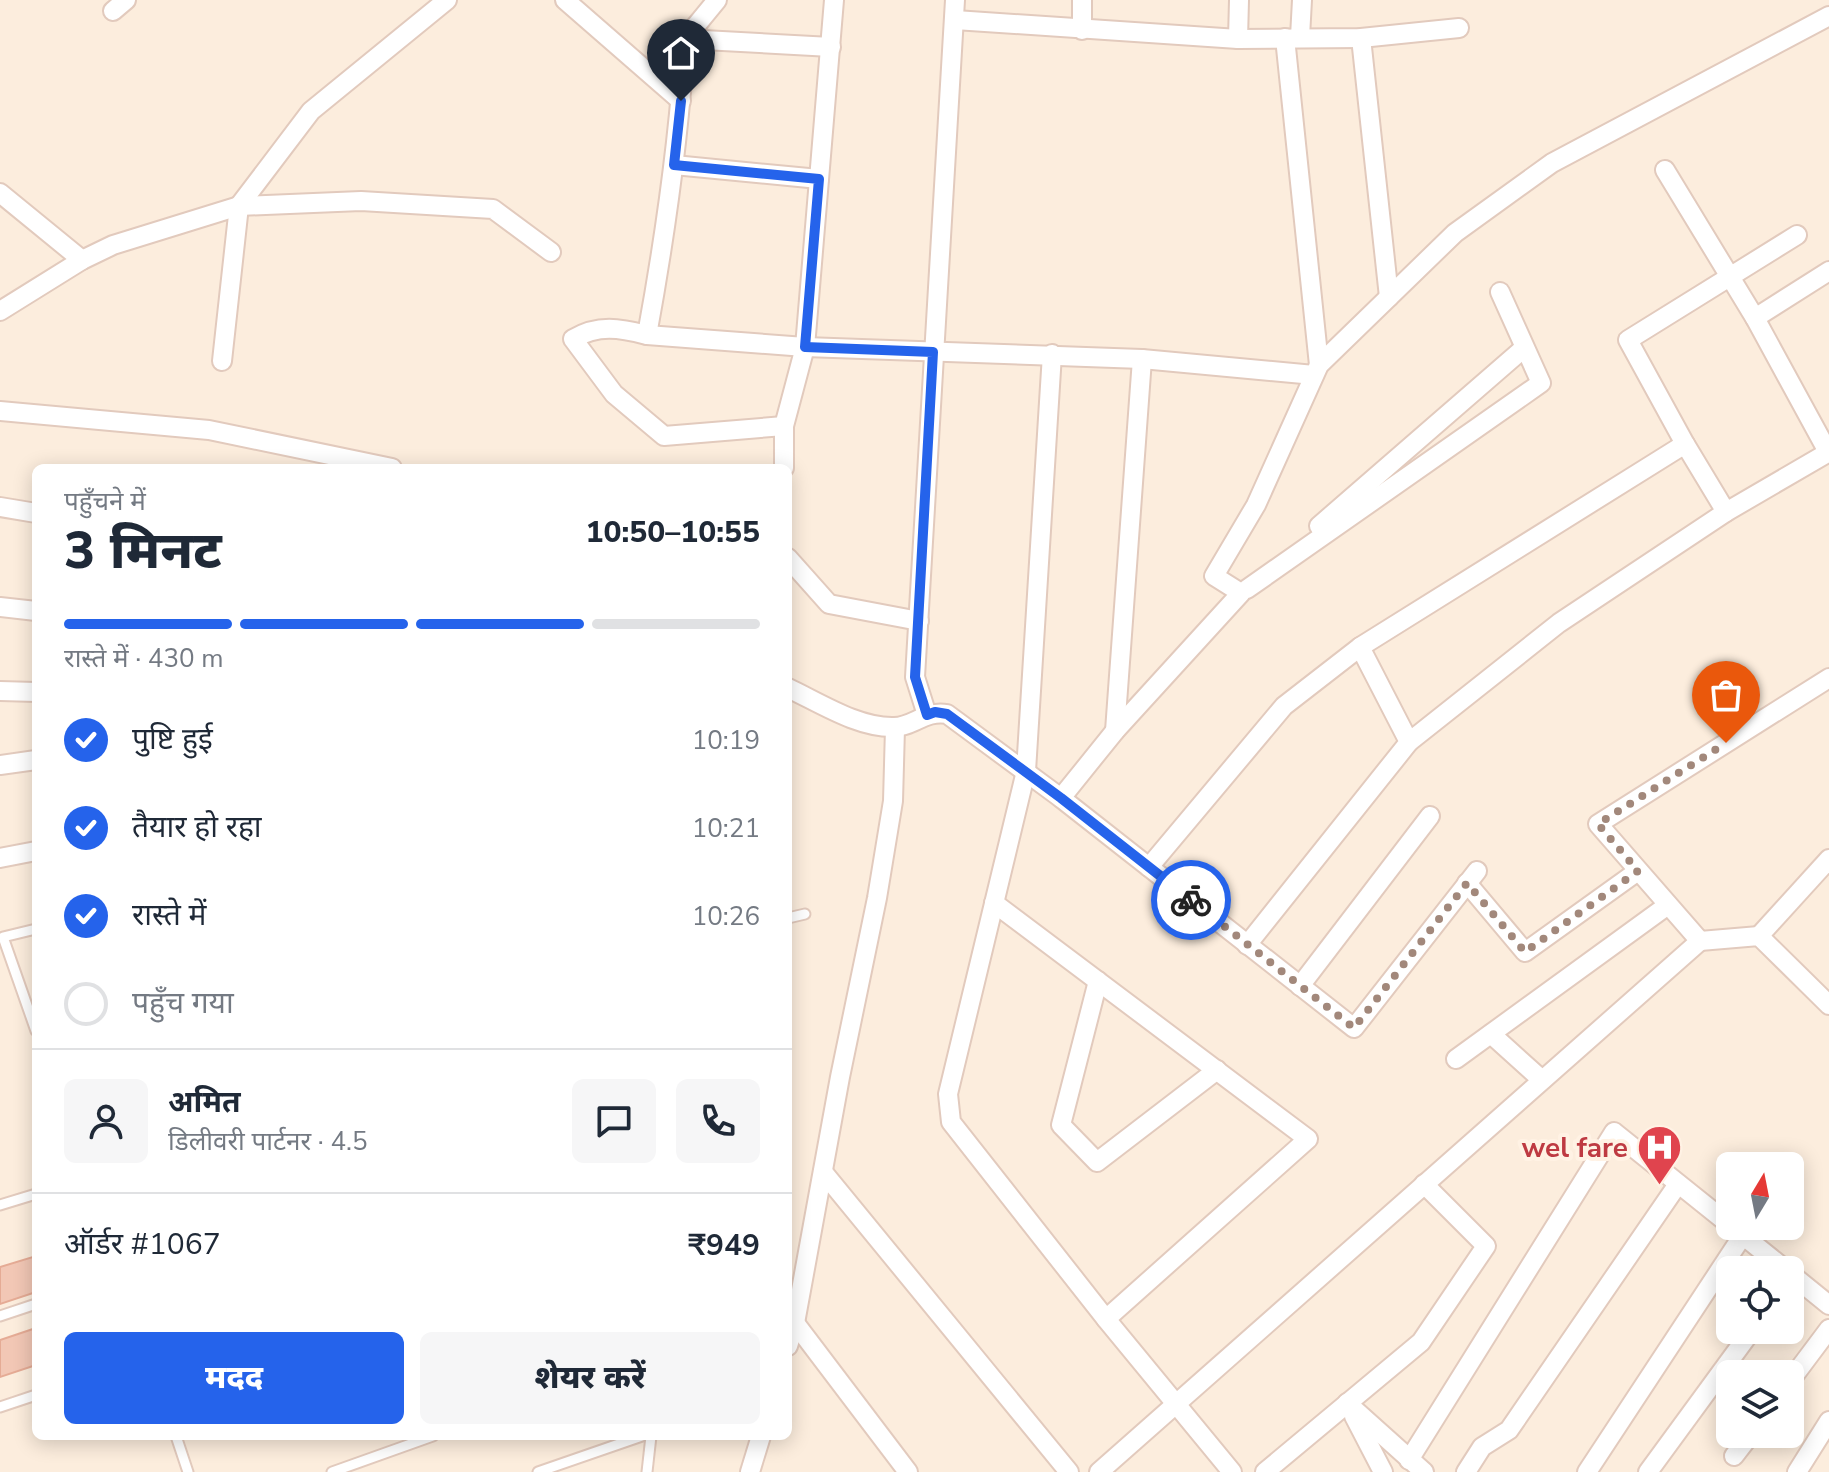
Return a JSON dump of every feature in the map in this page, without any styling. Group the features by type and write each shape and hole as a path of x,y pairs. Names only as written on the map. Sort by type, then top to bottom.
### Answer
{"street":[{"path":"222,361 239,206 311,111 447,0"},
{"path":"565,0 681,101"},
{"path":"647,335 674,165 685,39 717,0"},
{"path":"784,464 784,426 805,347 834,0"},
{"path":"927,715 915,677 955,0"},
{"path":"1082,0 1082,30"},
{"path":"1238,39 1239,0"},
{"path":"1302,0 1292,38 1316,370"},
{"path":"1244,591 1214,576 1256,505 1316,370 1389,297 1455,233 1552,163 1829,16"},
{"path":"955,20 1238,39 1361,38 1459,28"},
{"path":"1361,38 1389,297"},
{"path":"685,39 831,47"},
{"path":"674,165 819,179"},
{"path":"1247,945 1409,742 1559,623 1726,512 1829,452 1755,318 1665,170"},
{"path":"0,193 82,260"},
{"path":"0,311 82,260 113,245 239,206 361,201 493,209 551,252"},
{"path":"1726,512 1628,340 1797,235"},
{"path":"1755,318 1829,271"},
{"path":"1244,591 1541,383 1500,292"},
{"path":"784,426 664,436 614,394 573,339 588,330 617,328 647,335 805,347 1052,354 1316,370"},
{"path":"1061,798 1115,731 1244,591 1524,348"},
{"path":"1052,354 1026,771 948,1094 951,1122 1106,1319 1232,1472"},
{"path":"1115,731 1142,359"},
{"path":"0,411 209,430 373,464"},
{"path":"1149,867 1284,706 1360,647 1685,444"},
{"path":"0,507 32,512"},
{"path":"792,562 829,604 919,621"},
{"path":"0,607 32,611"},
{"path":"1360,647 1409,742"},
{"path":"1700,941 1598,824 1829,678"},
{"path":"792,690 859,721 895,728 935,712 947,714 1061,798 1354,1028 1472,877 1525,952 1638,871"},
{"path":"0,691 32,692"},
{"path":"792,1333 877,898 893,801 895,728"},
{"path":"0,765 32,761"},
{"path":"1300,986 1430,816"},
{"path":"0,858 32,852"},
{"path":"1099,1472 1700,941 1759,936 1829,859"},
{"path":"994,903 1308,1139 1106,1319"},
{"path":"1456,1059 1668,905"},
{"path":"1759,936 1829,1005"},
{"path":"1098,981 1061,1125 1097,1162 1217,1070"},
{"path":"1491,1034 1542,1080"},
{"path":"1409,1460 1614,1132 1716,1214"},
{"path":"823,1172 1069,1472"},
{"path":"1265,1472 1421,1342 1486,1246 1424,1184"},
{"path":"1466,1472 1482,1447 1509,1430 1678,1184"},
{"path":"1587,1472 1728,1240"},
{"path":"1748,1240 1767,1256"},
{"path":"1804,1286 1829,1305"},
{"path":"795,1323 908,1472"},
{"path":"1804,1362 1829,1329"},
{"path":"1648,1472 1742,1344"},
{"path":"1347,1403 1424,1472"},
{"path":"1347,1403 1383,1472"},
{"path":"1797,1472 1829,1421"},
{"path":"750,1472 760,1440"},
{"path":"1734,1456 1740,1448"}],"lane":[{"path":"792,917 805,914"},
{"path":"32,930 2,937 32,1020"},
{"path":"0,1205 32,1195"},
{"path":"0,1316 32,1305"},
{"path":"0,1407 32,1396"},
{"path":"177,1440 188,1472"},
{"path":"332,1472 409,1440"},
{"path":"538,1472 630,1440"},
{"path":"647,1472 651,1440"}],"building":[{"path":"32,1257 32,1293 0,1304 0,1267"},
{"path":"32,1329 32,1366 0,1377 0,1340"}],"way so far":[{"path":"1191,900 1354,1028 1467,883 1525,952 1638,871 1598,824 1726,743"}],"place":[{"name":"wel fare","path":"1659,1186"}],"route":[{"path":"681,101 674,165 819,179 805,347 933,352 915,677 927,715 935,712 947,714 1191,900"}]}
